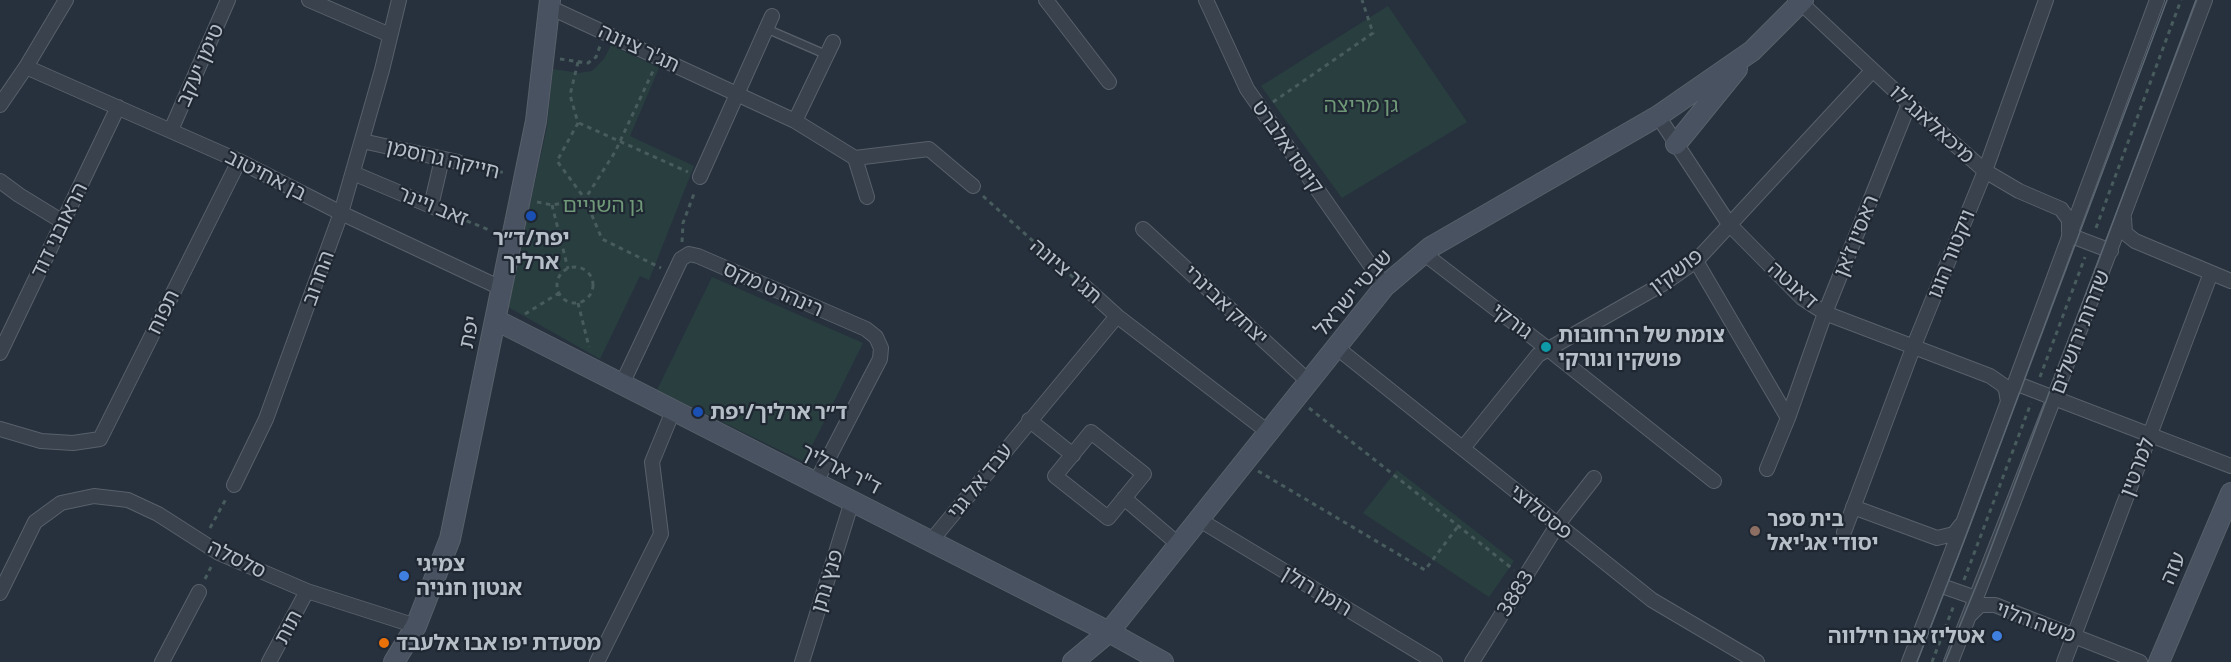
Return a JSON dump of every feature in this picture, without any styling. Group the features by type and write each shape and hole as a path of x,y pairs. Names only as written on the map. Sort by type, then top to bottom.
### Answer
{"street":[{"path":"0,105 66,0"},
{"name":"טימן יעקב","path":"171,130 228,0"},
{"path":"309,0 390,35"},
{"name":"החרוב","path":"234,485 266,419 341,213 399,0"},
{"path":"1046,0 1109,82"},
{"name":"קיוסו אלברט","path":"1206,0 1247,89 1385,286"},
{"name":"ויקטור הוגו","path":"1844,532 1913,348 1985,171 2046,0"},
{"name":"שדרות ירושלים","path":"1909,662 1963,523 2157,0"},
{"name":"שדרות ירושלים","path":"1952,662 2124,217 2205,0"},
{"name":"מיכאלאנג'לו","path":"1799,1 1872,71 1985,171 2019,191 2061,209 2069,220 2069,236"},
{"name":"שבטי ישראל","path":"1076,659 1109,632 1385,286 1422,252 1658,117 1752,51 1799,1"},
{"name":"תג'ר ציונה","path":"549,3 605,33 795,121 855,158"},
{"name":"יפת","path":"394,662 416,626 450,539 501,323 503,289 536,121 549,3"},
{"path":"700,177 770,22"},
{"path":"795,121 830,49"},
{"path":"1676,144 1752,51"},
{"name":"בן אחיטוב","path":"26,66 239,161 341,213 503,289"},
{"name":"פושקין","path":"1463,448 1538,355 1666,282 1696,261 1872,71"},
{"name":"ראסין ז'אן","path":"1767,469 1788,418 1825,313 1909,104"},
{"name":"הראובני דוד","path":"0,353 118,107"},
{"name":"דאנטה","path":"1658,117 1729,224 1802,298 1825,313 1997,380 2006,390 2008,402"},
{"name":"חייקה גרוסמן","path":"362,141 458,162"},
{"path":"867,197 855,158 929,149 973,186"},
{"path":"435,207 442,159"},
{"name":"תפוח","path":"0,429 41,441 73,444 100,439 239,161"},
{"name":"זאב ויינר","path":"352,173 435,207"},
{"path":"0,181 63,222"},
{"path":"2124,217 2125,232 2134,241 2231,281"},
{"name":"יצחק אבינרי","path":"1143,229 1309,381"},
{"path":"2069,236 2111,251"},
{"name":"גורקי","path":"1422,252 1714,481"},
{"name":"רינהרט מקס","path":"681,259 689,254 698,256 866,329 876,337 881,348 880,358 816,482"},
{"path":"621,384 681,259"},
{"path":"1696,261 1788,418"},
{"name":"למרטין","path":"2064,662 2211,273"},
{"name":"תג'ר ציונה","path":"1085,287 1117,316 1268,432"},
{"name":"עבד אל גני","path":"932,541 1029,420 1117,316"},
{"name":"ד\"ר ארליך","path":"501,323 932,541 1163,662"},
{"name":"פסטלוצי","path":"1336,347 1652,600 1757,662"},
{"path":"2015,383 2231,466"},
{"path":"597,662 661,534 652,462 673,411"},
{"path":"1029,420 1072,455"},
{"path":"1091,432 1144,474 1124,498 1108,518 1055,476 1091,432"},
{"name":"3883","path":"1472,662 1558,524 1594,478"},
{"name":"עזה","path":"2159,662 2231,493"},
{"name":"סלסלה","path":"0,593 34,522 61,503 94,496 128,500 158,514 219,553 308,591 416,626"},
{"path":"1124,498 1178,544"},
{"name":"פנץ נתן","path":"802,662 852,501"},
{"path":"1853,507 1937,538 1953,534 1963,523"},
{"name":"רומן רולן","path":"1198,519 1435,662"},
{"path":"1939,585 1976,598"},
{"name":"תות","path":"270,662 308,591"},
{"path":"162,662 199,592"},
{"name":"משה הלוי","path":"1969,617 1980,605 1995,605 2140,662"},
{"path":"1072,614 1079,622 1082,635 1076,659"}],"lane":[{"path":"770,22 830,49"}],"path":[{"path":"1261,110 1373,33 1362,0"},
{"path":"1932,662 2181,0"},
{"path":"543,57 588,63 596,57 605,33"},
{"path":"520,199 552,205 585,199 621,142 659,57"},
{"path":"578,62 570,95 578,123 557,161 585,199 602,239 674,274"},
{"path":"578,123 700,177 683,223 681,259"},
{"name":"חייקה גרוסמן","path":"458,162 525,178"},
{"name":"תג'ר ציונה","path":"973,186 1085,287"},
{"path":"552,205 568,269"},
{"name":"זאב ויינר","path":"435,207 513,239"},
{"path":"580,268 590,275 592,280 593,286 588,297 578,303 567,300 559,292 560,276 568,269 580,268"},
{"path":"501,323 559,292"},
{"path":"578,303 595,371"},
{"path":"1296,398 1524,578"},
{"path":"1244,463 1425,570 1459,525"},
{"path":"202,542 234,485"},
{"path":"199,592 219,553"}],"green space":[{"name":"גן מריצה","path":"1388,6 1467,122 1342,198 1261,86"},
{"name":"גן השניים","path":"611,45 659,68 630,136 694,166 649,280 640,276 600,359 508,307 547,127 553,69 579,73 592,71 604,59"},
{"path":"712,277 863,343 804,462 657,390"},
{"path":"1397,470 1514,561 1489,597 1363,513"}],"tram line":[{"path":"1917,662 2167,0"},
{"path":"1945,662 1985,564 2196,0"}],"place":[{"name":"יפת/ד״ר ארליך","path":"531,216"},
{"name":"צומת של הרחובות פושקין וגורקי","path":"1546,347"},
{"name":"ד״ר ארליך/יפת","path":"698,412"},
{"name":"בית ספר יסודי אג'יאל","path":"1755,531"},
{"name":"צמיגי אנטון חנניה","path":"404,576"},
{"name":"אטליז אבו חילווה","path":"1997,636"},
{"name":"מסעדת יפו אבו אלעבד","path":"384,643"}]}
